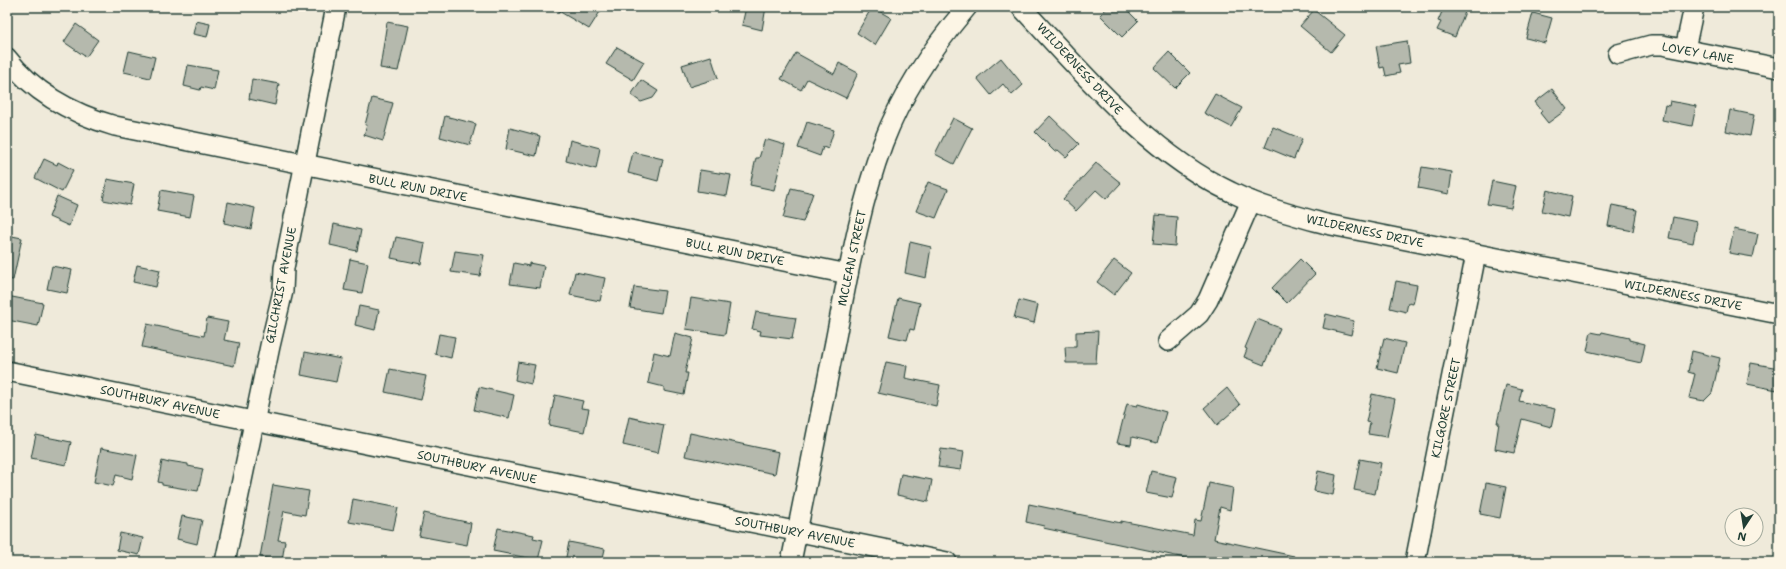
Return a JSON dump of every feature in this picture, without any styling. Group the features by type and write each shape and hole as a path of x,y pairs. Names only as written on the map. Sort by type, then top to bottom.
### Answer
{"street":[{"name":"GILCHRIST AVENUE","path":"225,562 283,291 284,268 336,7"},
{"name":"MCLEAN STREET","path":"791,562 848,274 870,179 884,141 900,105 918,74 941,40 968,7"},
{"name":"WILDERNESS DRIVE","path":"1021,7 1119,111 1140,130 1167,152 1198,173 1230,192 1251,201 1275,210 1326,224 1779,314"},
{"path":"1685,49 1694,7"},
{"name":"LOVEY LANE","path":"1618,54 1651,45 1662,45 1779,68"},
{"name":"BULL RUN DRIVE","path":"7,58 28,81 51,99 72,111 94,120 115,126 848,274"},
{"path":"1168,341 1200,314 1208,300 1251,201"},
{"name":"KILGORE STREET","path":"1415,562 1476,254"},
{"name":"SOUTHBURY AVENUE","path":"7,371 947,562"}],"building":[{"path":"552,7 603,7 589,29"},
{"path":"746,7 766,7 762,30 742,25"},
{"path":"872,7 891,18 875,45 857,33"},
{"path":"1108,7 1124,7 1138,21 1122,37 1100,15"},
{"path":"1444,7 1467,7 1455,37 1437,30 1441,22 1438,21"},
{"path":"1314,10 1345,35 1331,52 1300,26"},
{"path":"1533,13 1552,18 1545,43 1526,38"},
{"path":"196,21 210,24 207,37 193,34"},
{"path":"387,22 408,26 398,71 380,68"},
{"path":"76,24 98,40 86,57 64,42"},
{"path":"1407,41 1410,63 1398,65 1400,73 1386,76 1384,67 1380,68 1376,46"},
{"path":"617,47 644,62 633,80 606,64"},
{"path":"129,51 155,57 150,78 124,72"},
{"path":"1169,52 1190,73 1175,88 1154,68"},
{"path":"796,53 834,74 839,63 858,73 846,98 807,79 801,90 781,79"},
{"path":"711,56 718,78 689,87 682,65"},
{"path":"1001,58 1023,85 1012,95 1003,84 991,95 977,78"},
{"path":"188,65 218,70 214,90 201,87 200,90 184,86"},
{"path":"252,79 279,84 275,105 249,99"},
{"path":"641,80 658,91 653,98 641,102 631,95"},
{"path":"1552,89 1567,109 1548,123 1540,113 1542,111 1535,102"},
{"path":"1215,94 1242,108 1231,127 1204,113"},
{"path":"372,98 393,103 383,141 364,135"},
{"path":"1670,101 1696,106 1692,126 1662,120 1665,105 1669,106"},
{"path":"1730,110 1754,115 1750,136 1726,131"},
{"path":"445,116 476,124 470,145 440,137"},
{"path":"1050,116 1079,144 1066,157 1058,150 1055,152 1035,132"},
{"path":"953,118 972,128 954,164 935,154"},
{"path":"807,122 834,130 828,149 823,147 820,156 798,148"},
{"path":"1273,127 1302,139 1294,159 1265,147"},
{"path":"510,128 540,136 536,156 506,149"},
{"path":"765,139 785,145 774,190 750,185 756,158 759,158"},
{"path":"570,140 600,148 596,169 566,161"},
{"path":"633,152 663,159 658,181 628,173"},
{"path":"44,159 57,165 58,162 73,170 62,192 35,178"},
{"path":"1096,163 1121,183 1106,199 1096,190 1076,211 1063,199"},
{"path":"1422,167 1452,172 1449,194 1418,188"},
{"path":"700,170 731,175 727,196 697,191"},
{"path":"107,179 134,184 130,205 103,200"},
{"path":"1492,181 1516,186 1511,208 1487,204"},
{"path":"928,182 948,189 936,218 916,211"},
{"path":"791,188 813,193 803,222 783,218"},
{"path":"161,190 194,196 190,217 157,211"},
{"path":"1547,190 1572,196 1568,217 1542,211"},
{"path":"57,196 77,205 69,226 49,217"},
{"path":"228,202 255,208 251,229 224,223"},
{"path":"1612,205 1637,210 1633,231 1608,226"},
{"path":"1156,215 1177,217 1175,246 1153,244"},
{"path":"1673,217 1697,222 1693,243 1669,238"},
{"path":"334,224 361,230 357,251 330,245"},
{"path":"1734,229 1758,234 1753,257 1729,253"},
{"path":"7,235 22,238 13,280 7,279"},
{"path":"396,237 425,243 421,264 391,258"},
{"path":"910,242 931,247 926,278 905,273"},
{"path":"455,251 484,255 480,276 451,272"},
{"path":"350,259 368,263 362,293 344,290"},
{"path":"1300,259 1315,274 1287,303 1272,288"},
{"path":"1114,260 1131,273 1114,295 1097,282"},
{"path":"514,263 529,266 529,263 544,266 540,288 510,284"},
{"path":"137,265 160,270 156,287 133,282"},
{"path":"52,266 72,270 67,293 47,289"},
{"path":"575,272 605,278 600,301 570,295"},
{"path":"1396,281 1417,285 1413,304 1408,303 1406,312 1390,308"},
{"path":"634,287 665,291 661,313 630,308"},
{"path":"7,296 43,303 38,326 7,320"},
{"path":"691,298 730,304 725,335 686,329"},
{"path":"898,298 920,303 914,330 910,329 907,340 889,336"},
{"path":"1019,300 1038,305 1034,323 1014,318"},
{"path":"359,306 379,310 375,330 355,325"},
{"path":"756,312 796,318 792,339 760,335 761,331 752,329"},
{"path":"1326,314 1354,321 1351,335 1323,328"},
{"path":"207,318 228,322 224,340 239,343 234,366 142,347 147,324 204,336"},
{"path":"1257,319 1280,328 1264,365 1244,357 1247,349 1245,348"},
{"path":"1098,331 1096,363 1066,363 1065,347 1076,347 1076,332"},
{"path":"1591,332 1601,334 1602,332 1629,338 1629,340 1645,344 1641,363 1587,351"},
{"path":"675,333 693,338 685,373 688,373 684,395 664,391 664,387 648,383 654,352 670,356"},
{"path":"439,334 455,337 451,358 435,354"},
{"path":"1384,338 1405,343 1398,373 1377,368"},
{"path":"1692,351 1720,358 1712,393 1704,401 1689,398 1695,374 1688,372"},
{"path":"305,352 341,359 336,382 301,375"},
{"path":"518,362 535,365 531,384 515,380"},
{"path":"886,362 907,366 905,378 940,385 936,406 878,393"},
{"path":"1751,363 1779,368 1777,390 1747,384"},
{"path":"390,369 426,376 421,400 385,392"},
{"path":"1506,385 1522,389 1519,401 1555,409 1551,427 1522,419 1514,453 1495,449 1499,423 1497,423"},
{"path":"479,387 514,395 509,418 474,410"},
{"path":"1227,388 1240,405 1217,425 1204,408"},
{"path":"1372,394 1395,399 1387,437 1368,434 1370,423 1366,422"},
{"path":"555,395 583,401 581,408 589,409 584,432 549,425"},
{"path":"1127,404 1137,406 1138,404 1166,412 1157,443 1132,437 1131,445 1117,443"},
{"path":"629,417 664,425 658,453 623,445"},
{"path":"690,433 779,452 775,474 685,456"},
{"path":"36,435 71,442 66,465 31,458"},
{"path":"101,448 137,455 132,479 116,475 113,486 94,482"},
{"path":"941,449 964,452 961,470 938,467"},
{"path":"1360,459 1381,463 1375,494 1354,490"},
{"path":"162,461 188,464 188,466 203,469 198,491 162,485 162,483 158,482"},
{"path":"1151,471 1177,477 1172,498 1146,493"},
{"path":"1318,471 1336,475 1333,495 1314,491"},
{"path":"901,474 932,480 928,502 897,495"},
{"path":"1209,483 1233,488 1230,510 1220,507 1214,539 1294,556 1293,562 1204,562 1043,528 1044,526 1026,522 1029,504 1121,523 1121,521 1193,535 1195,520 1201,521"},
{"path":"1486,483 1506,487 1500,518 1480,514"},
{"path":"273,485 309,491 305,515 284,511 278,540 285,541 282,561 260,557"},
{"path":"353,499 398,508 393,530 349,522"},
{"path":"424,513 471,523 467,545 419,536"},
{"path":"182,516 202,520 197,544 177,539"},
{"path":"498,528 534,535 533,538 543,540 538,560 493,551"},
{"path":"120,533 143,538 139,555 117,550"},
{"path":"569,542 605,549 602,562 565,562"}]}
